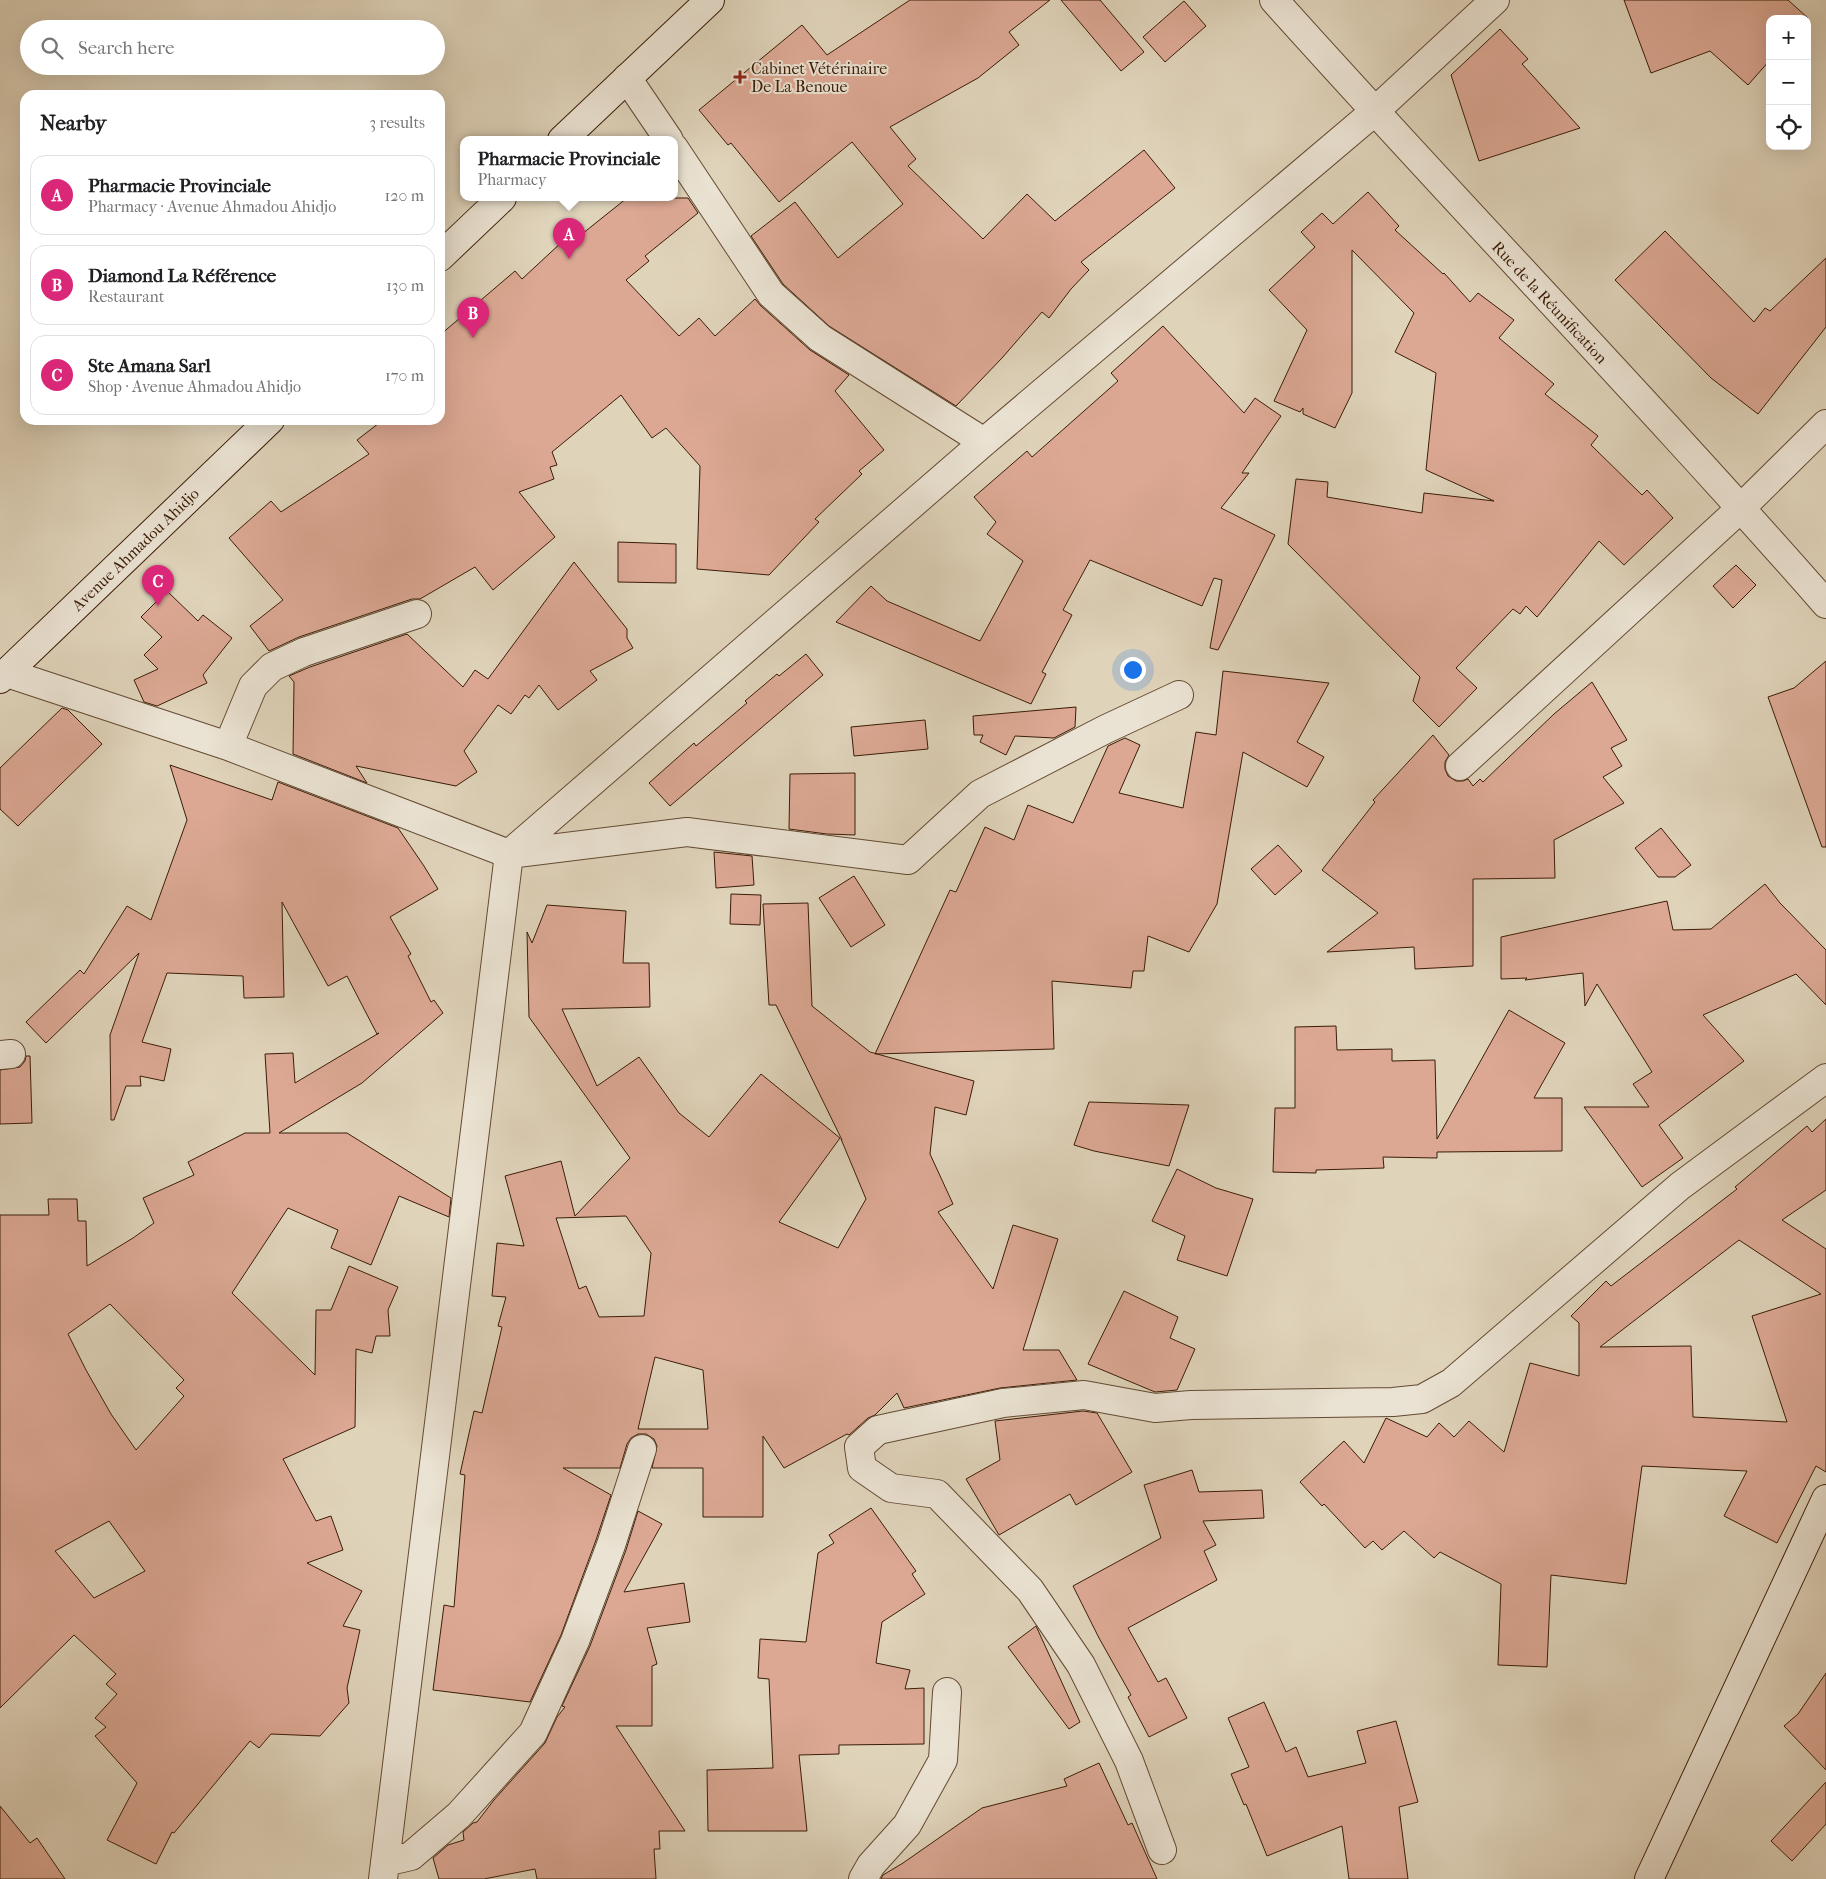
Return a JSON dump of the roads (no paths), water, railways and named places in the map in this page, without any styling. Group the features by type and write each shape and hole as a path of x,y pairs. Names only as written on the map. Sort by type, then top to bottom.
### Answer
{"street":[{"path":"566,136 710,0"},
{"name":"Rue de la Réunification","path":"1274,0 1374,112 1741,508 1826,604"},
{"path":"384,1870 509,854 984,442 1374,112 1495,0"},
{"path":"627,78 666,136"},
{"path":"678,154 771,294 820,338 984,442"},
{"path":"445,252 499,201"},
{"path":"1460,766 1741,508 1826,424"},
{"name":"Avenue Ahmadou Ahidjo","path":"3,676 265,425"},
{"path":"228,746 253,686 272,667 304,652 417,614"},
{"path":"3,676 228,746 509,854 687,832 908,860 980,794 1106,729 1179,695"},
{"path":"1162,1850 1129,1761 1081,1665 1030,1590 937,1494 890,1488 862,1468 859,1447 878,1430 1003,1403 1084,1395 1155,1408 1191,1405 1393,1402 1422,1399 1451,1383 1680,1186 1826,1078"},
{"path":"384,1870 411,1856 459,1815 533,1733 575,1641 611,1545 642,1449"},
{"path":"1649,1879 1826,1499"},
{"path":"863,1879 871,1865 907,1826 943,1760 947,1692"}],"place":[{"name":"Cabinet Vétérinaire De La Benoue","path":"740,77"},
{"name":"Pharmacie Provinciale","path":"569,259"},
{"name":"Diamond La Référence","path":"473,338"},
{"name":"Ste Amana Sarl","path":"158,606"}]}
